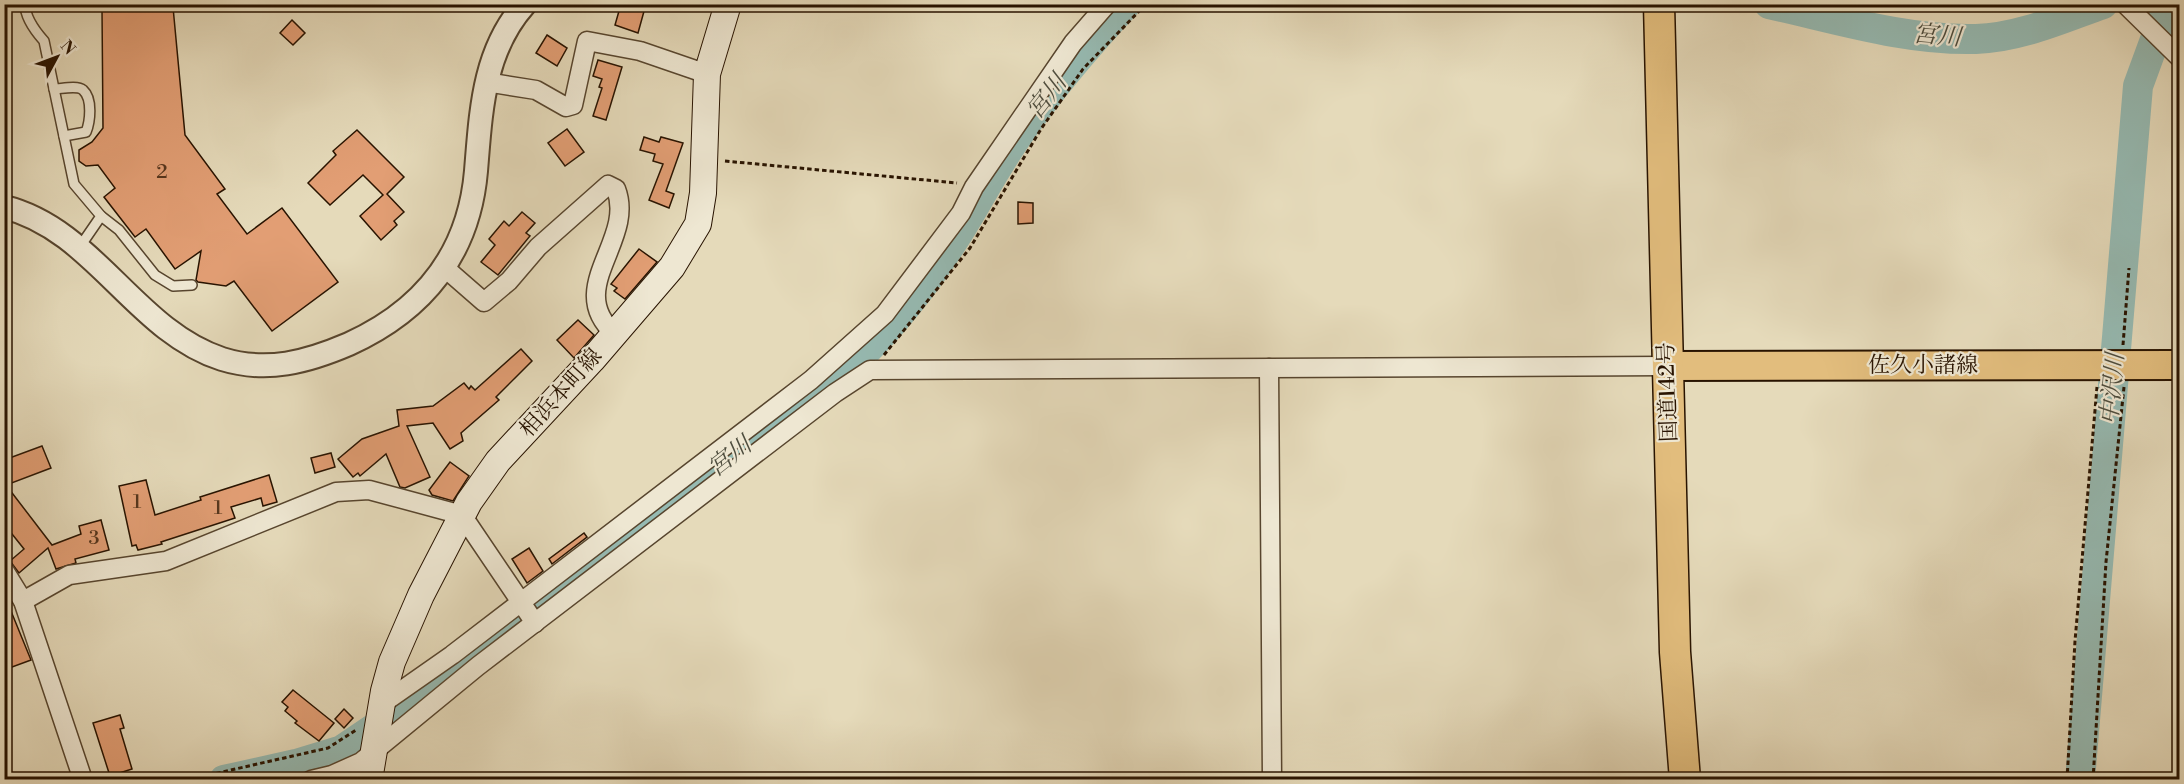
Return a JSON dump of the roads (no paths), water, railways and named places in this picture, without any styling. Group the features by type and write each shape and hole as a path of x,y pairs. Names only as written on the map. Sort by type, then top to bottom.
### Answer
{"highway":[{"name":"国道142号","path":"1659,4 1676,652 1685,780"}],"main road":[{"name":"相浜本町線","path":"369,780 386,680 400,643 462,516 498,461 615,334 672,267 692,236 702,208 702,159 707,74 728,4"},
{"name":"佐久小諸線","path":"1667,366 2180,365"}],"street":[{"path":"4,207 46,223 79,248 148,312 182,339 220,358 261,366 301,362 361,339 423,294 445,268 461,241 471,203 486,82 501,39 510,22 525,4"},
{"path":"378,727 527,612 811,380 885,314 961,213 974,187 1073,43 1107,4"},
{"path":"2125,4 2180,58"},
{"path":"486,82 536,90 566,107 573,105 587,41 640,51 707,74"},
{"path":"445,268 484,302 509,280 538,247 608,185 616,189 620,210 594,301 597,313 615,334"},
{"path":"311,780 355,766 378,727 452,655 527,612 861,374 881,369 1667,366"},
{"path":"1269,368 1272,780"},
{"path":"23,602 69,575 166,561 336,492 369,490 462,516 527,612"},
{"path":"4,570 23,602 82,780"}],"lane":[{"path":"25,4 35,30 44,41 74,184 102,216 118,230 155,274 174,286 192,285"},
{"path":"54,89 77,88 83,91 88,99 89,124 86,132 64,136"},
{"path":"79,248 102,216"}],"waterway":[{"name":"宮川","path":"224,780 296,764 342,750 407,706 521,615 864,353 914,297 936,267 1031,117 1070,67 1126,4"},
{"name":"宮川","path":"1769,4 1898,33 1950,39 1992,38 2008,35 2057,21 2103,4"},
{"name":"中沢川","path":"2080,780 2138,86 2168,4"}]}
